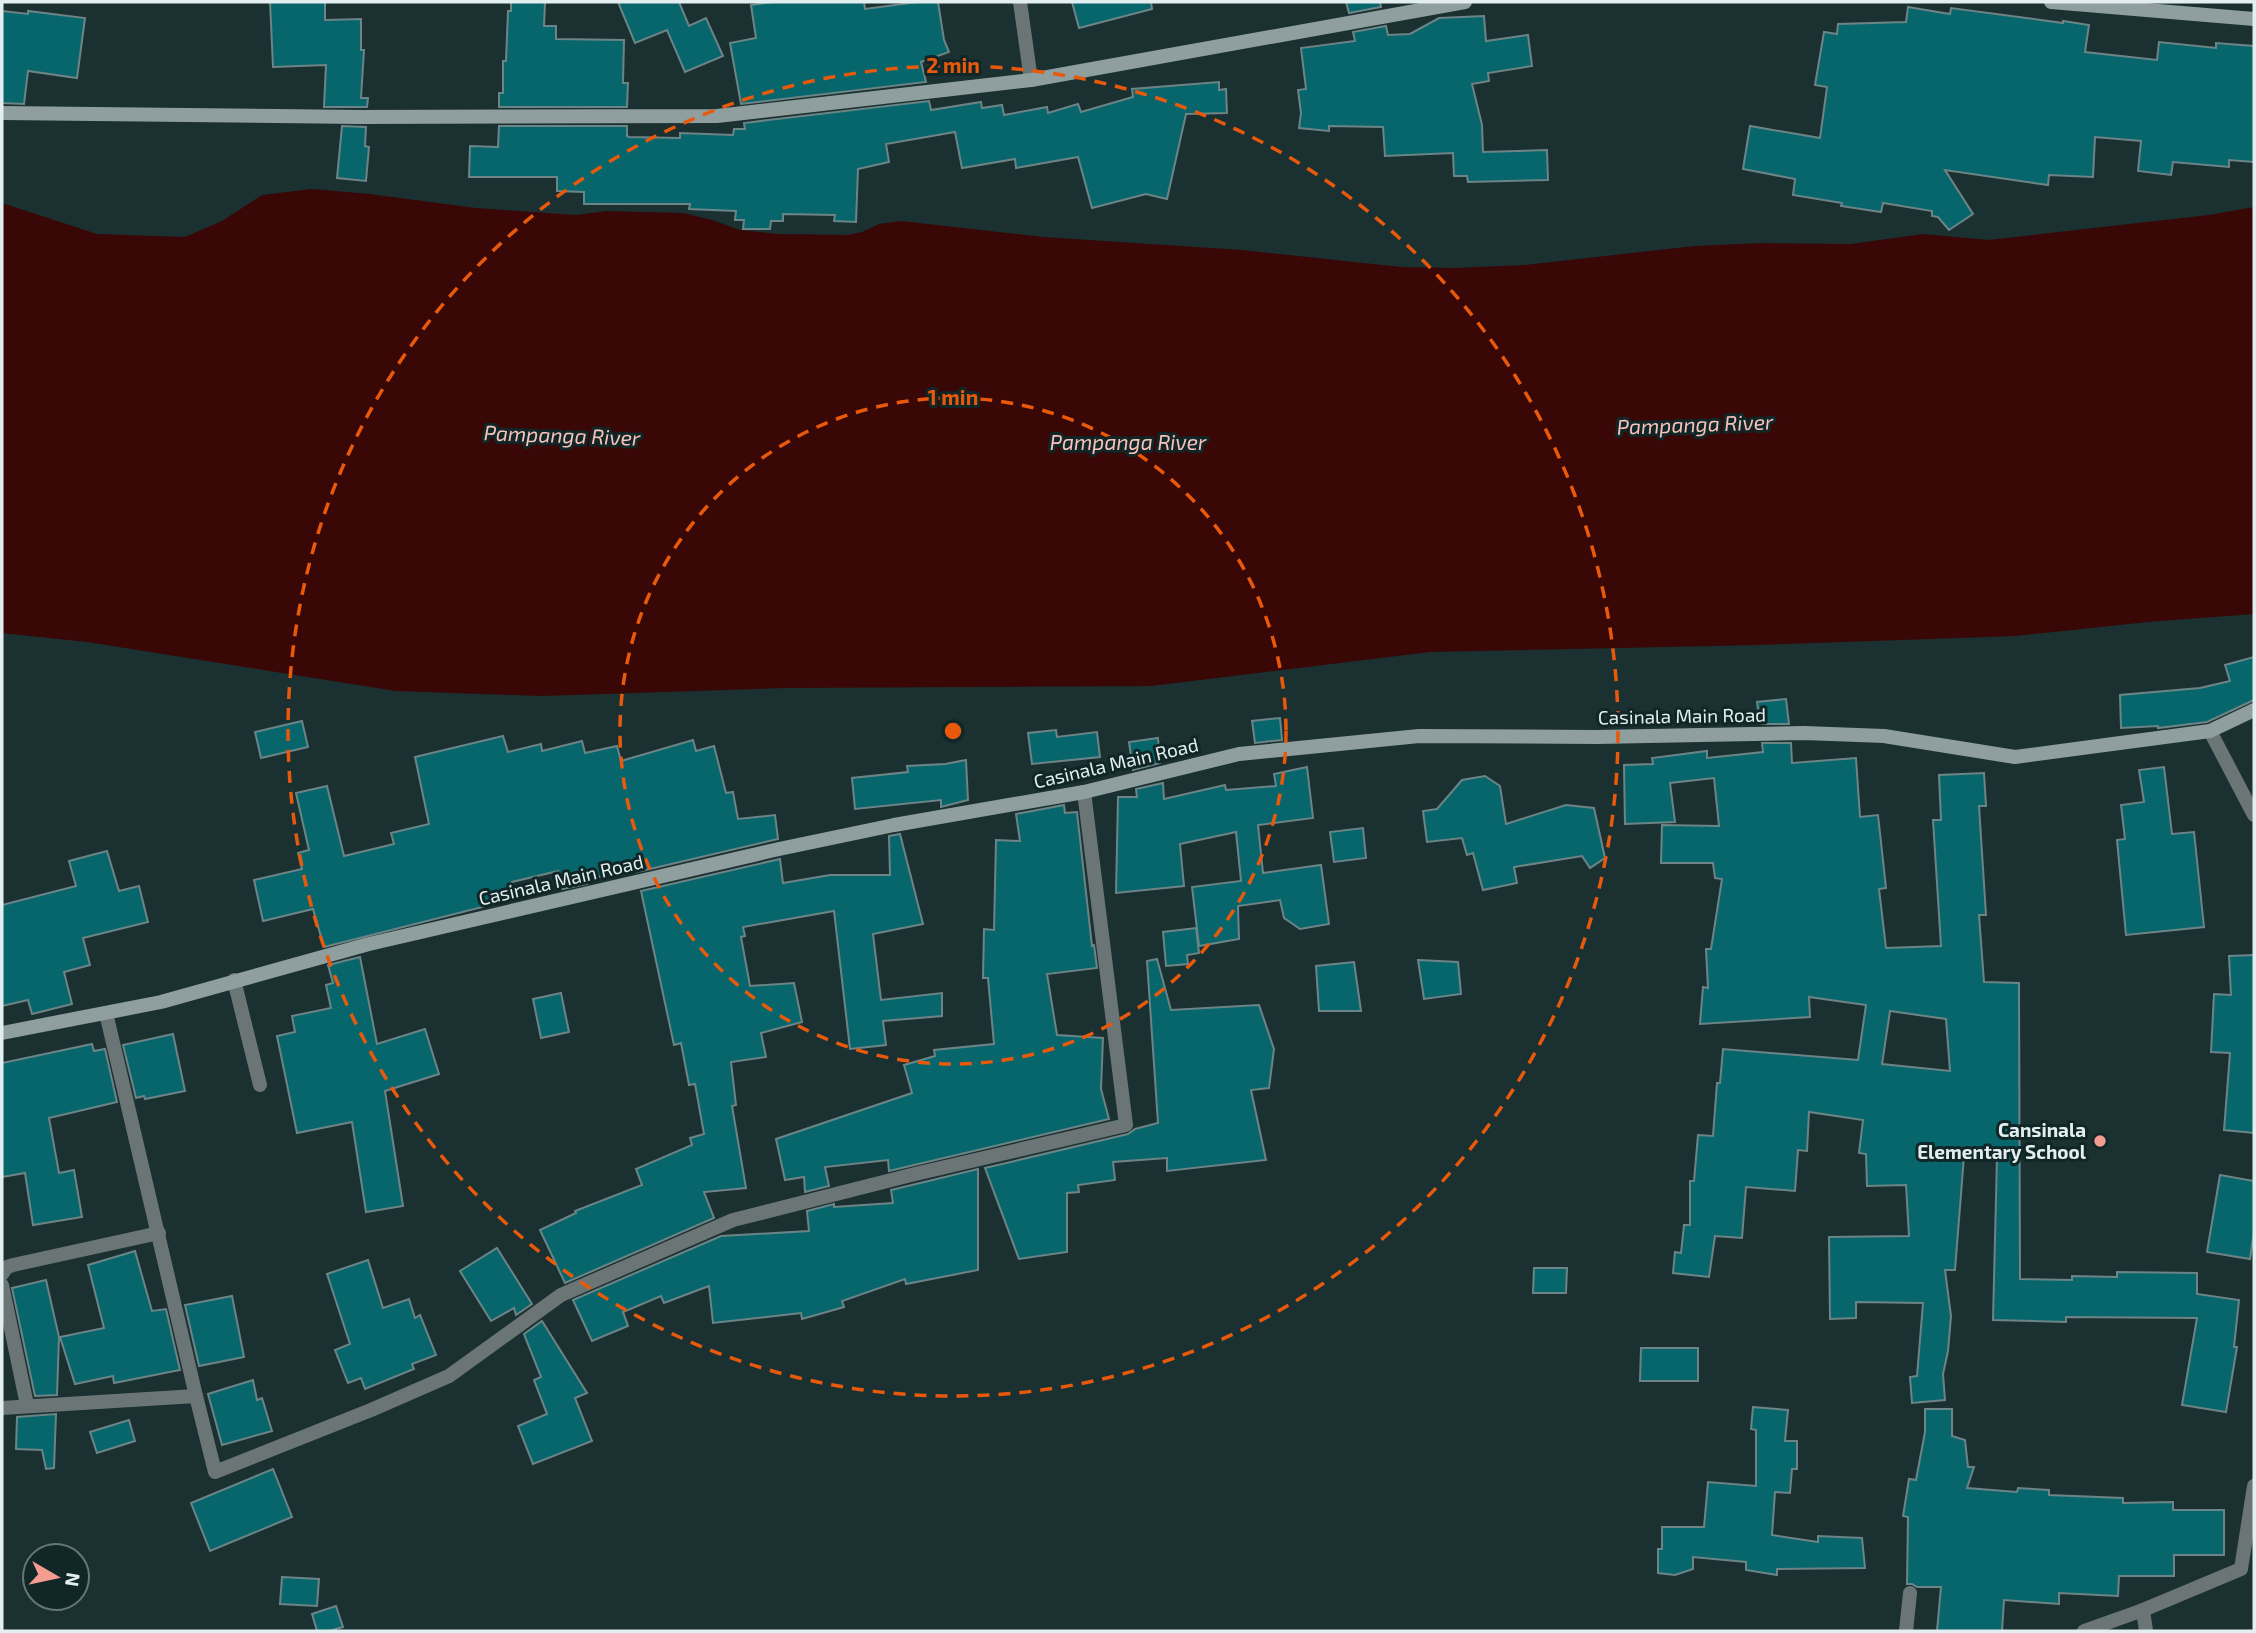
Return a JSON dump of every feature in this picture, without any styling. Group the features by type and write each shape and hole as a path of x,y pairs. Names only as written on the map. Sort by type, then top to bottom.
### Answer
{"street":[{"path":"1020,2 1031,80"},
{"path":"2,113 359,117 717,116 1031,80 1465,2"},
{"path":"2051,2 2254,19"},
{"name":"Casinala Main Road","path":"2,1033 161,1002 369,944 779,849 894,825 1084,792 1239,754 1419,736 1597,737 1818,733 1884,736 2015,757 2210,731 2254,710"},
{"path":"2210,731 2254,815"},
{"path":"106,1013 215,1472 449,1376 561,1295 733,1220 1126,1125 1084,792"},
{"path":"234,981 260,1086"},
{"path":"2,1275 7,1267 13,1265 159,1233"},
{"path":"2,1285 27,1405"},
{"path":"2,1408 196,1395"},
{"path":"2084,1631 2143,1610 2241,1569 2254,1486"},
{"path":"1906,1631 1910,1593"},
{"path":"2143,1610 2146,1631"}],"water":[{"name":"Pampanga River","path":"312,189 476,208 576,215 607,211 683,213 740,230 778,234 848,235 879,224 901,221 1043,237 1242,250 1401,267 1454,268 1525,265 1695,246 1761,243 1851,244 1923,234 1989,240 2209,215 2254,207 2254,614 2016,636 1430,652 1151,686 784,688 541,696 396,691 87,642 2,633 2,203 97,234 185,237 222,221 262,195"}],"building":[{"path":"270,2 325,2 325,20 361,19 361,50 364,50 361,98 368,98 367,107 324,107 326,65 273,67"},
{"path":"511,2 545,2 544,26 556,26 556,39 624,40 623,83 628,83 627,107 499,107 499,93 503,93 503,61 506,61 508,11 511,11"},
{"path":"618,2 679,2 689,26 706,18 723,56 685,72 667,30 635,43"},
{"path":"773,2 864,2 865,9 938,2 944,40 949,52 921,62 926,82 741,104 730,43 756,38 751,5"},
{"path":"1072,2 1151,2 1152,9 1079,28"},
{"path":"1346,2 1380,2 1381,7 1349,13"},
{"path":"1908,7 1950,14 1951,8 2089,25 2085,52 2157,60 2159,42 2216,48 2216,43 2254,46 2254,162 2229,160 2229,167 2173,162 2171,175 2138,171 2141,141 2095,137 2093,177 2049,175 2048,185 1945,170 1973,214 1949,230 1938,217 1932,216 1932,211 1883,203 1881,212 1841,206 1842,203 1793,195 1795,179 1743,169 1750,126 1820,138 1827,87 1815,85 1824,32 1837,34 1838,24 1906,22"},
{"path":"2,11 28,14 28,11 85,18 77,78 28,71 24,104 2,103"},
{"path":"1484,16 1486,41 1528,35 1532,66 1488,73 1489,81 1472,84 1482,125 1483,152 1547,150 1548,180 1468,182 1467,176 1454,176 1453,153 1385,156 1383,127 1329,126 1329,131 1299,128 1301,113 1298,90 1306,89 1301,48 1355,41 1353,32 1386,26 1388,35 1410,34 1439,18"},
{"path":"1219,82 1219,90 1226,89 1227,113 1186,114 1167,199 1146,194 1092,208 1078,157 1016,168 1015,159 962,168 955,132 886,144 889,162 858,169 856,222 834,221 835,215 783,214 783,221 771,221 770,229 743,229 744,220 735,220 736,211 689,209 690,204 584,204 584,192 557,191 557,177 469,177 470,146 498,147 499,126 627,126 629,137 680,138 680,133 733,135 734,129 745,129 744,123 929,101 931,110 981,102 982,108 1002,105 1004,115 1047,107 1048,113 1078,104 1081,112 1133,97 1132,89"},
{"path":"342,126 366,127 365,146 369,147 366,181 337,178"},
{"path":"2254,657 2254,700 2207,722 2158,728 2121,728 2120,695 2200,688 2230,681 2225,665"},
{"path":"1786,699 1789,724 1760,724 1757,702"},
{"path":"1280,718 1282,740 1255,743 1252,721"},
{"path":"302,721 308,747 261,758 255,732"},
{"path":"1056,730 1057,737 1097,732 1100,757 1032,764 1028,733"},
{"path":"503,736 508,752 541,744 542,751 582,741 585,753 617,746 621,761 693,740 696,751 714,746 726,793 733,792 738,819 775,815 778,839 637,872 636,868 586,880 587,884 562,889 558,871 512,882 514,899 324,947 313,909 263,921 254,880 302,869 298,853 309,850 296,793 327,786 344,856 394,844 391,833 429,824 415,757"},
{"path":"1158,738 1160,763 1133,770 1129,742"},
{"path":"1762,743 1791,743 1792,763 1856,758 1860,817 1878,815 1886,888 1879,889 1886,948 1941,946 1933,820 1941,820 1939,775 1984,773 1986,806 1979,806 1986,915 1979,915 1984,982 2019,983 2020,1279 2117,1277 2117,1272 2197,1273 2197,1294 2239,1300 2234,1347 2237,1347 2226,1412 2182,1405 2197,1318 2066,1317 2066,1322 1993,1320 1997,1157 1964,1156 1955,1270 1945,1270 1951,1316 1943,1374 1945,1400 1912,1403 1910,1377 1917,1376 1923,1303 1856,1302 1856,1318 1830,1319 1829,1237 1909,1236 1906,1185 1867,1186 1866,1154 1859,1153 1863,1120 1809,1112 1807,1151 1798,1150 1795,1191 1746,1187 1742,1238 1715,1236 1709,1277 1673,1273 1675,1252 1681,1253 1684,1225 1690,1225 1690,1181 1694,1181 1698,1135 1713,1136 1723,1049 1858,1060 1866,1005 1809,997 1810,1017 1700,1024 1703,987 1708,988 1706,949 1711,949 1722,879 1715,878 1713,863 1661,863 1662,825 1719,826 1714,778 1670,783 1675,822 1625,824 1624,765 1653,764 1652,758 1707,751 1707,758 1763,752","holes":["1890,1011 1946,1019 1950,1071 1882,1064"]},
{"path":"966,760 968,800 941,807 941,800 855,809 852,778 908,772 907,766"},
{"path":"1307,767 1313,818 1258,825 1263,873 1321,865 1329,924 1300,929 1284,918 1280,900 1238,906 1239,939 1199,946 1192,887 1241,881 1236,832 1180,844 1184,886 1116,893 1118,797 1137,797 1136,789 1163,783 1164,799 1225,785 1226,790 1276,786 1274,774"},
{"path":"2164,767 2172,834 2194,832 2204,927 2126,935 2117,840 2125,839 2121,805 2144,802 2139,770"},
{"path":"1485,776 1500,786 1506,824 1566,805 1594,808 1605,858 1590,868 1582,856 1514,867 1517,883 1483,890 1473,853 1467,855 1462,838 1427,842 1423,811 1437,809 1462,780"},
{"path":"1064,805 1065,813 1077,812 1092,946 1094,945 1097,968 1047,974 1057,1035 1103,1038 1101,1089 1109,1119 889,1171 888,1160 825,1167 829,1186 805,1192 804,1177 785,1180 776,1139 912,1093 904,1065 935,1056 934,1050 994,1044 988,978 983,978 984,929 994,930 996,840 1020,841 1016,814"},
{"path":"1363,828 1366,858 1334,862 1330,832"},
{"path":"900,834 923,924 873,934 881,1000 942,993 942,1016 883,1021 886,1045 850,1049 834,911 743,927 745,936 741,937 750,986 794,983 802,1022 761,1033 766,1057 731,1062 736,1105 732,1106 746,1188 704,1192 714,1218 565,1283 540,1230 576,1213 575,1211 642,1185 636,1169 692,1145 690,1138 704,1134 695,1084 689,1085 681,1043 674,1045 641,891 780,859 783,883 830,875 890,875 889,836"},
{"path":"107,851 119,891 139,886 148,922 83,938 90,965 64,972 72,1004 32,1014 28,1000 2,1006 2,905 76,886 69,861"},
{"path":"1196,928 1199,953 1187,955 1188,964 1166,966 1163,932"},
{"path":"2254,955 2254,1133 2224,1130 2230,1053 2211,1052 2214,994 2231,995 2229,956"},
{"path":"360,957 377,1044 425,1029 439,1074 385,1091 403,1206 366,1212 352,1122 297,1133 277,1036 295,1032 292,1016 331,1008 326,985 333,983 328,965"},
{"path":"1157,959 1171,1010 1259,1005 1274,1049 1269,1088 1251,1090 1266,1160 1167,1171 1167,1158 1113,1162 1115,1180 1078,1185 1079,1192 1067,1193 1067,1252 1019,1259 985,1168 1128,1134 1135,1129 1158,1123 1147,961"},
{"path":"1418,960 1458,962 1461,994 1424,999"},
{"path":"1354,962 1361,1011 1319,1011 1316,966"},
{"path":"561,993 569,1032 541,1038 533,999"},
{"path":"173,1034 185,1091 145,1099 144,1096 136,1098 123,1045"},
{"path":"92,1044 94,1051 105,1049 117,1102 49,1118 59,1173 74,1170 82,1217 33,1225 25,1173 2,1177 2,1063"},
{"path":"978,1169 978,1270 906,1284 905,1279 842,1301 844,1307 802,1319 801,1313 713,1323 709,1286 664,1303 661,1296 623,1312 628,1326 592,1341 573,1300 721,1236 809,1231 807,1211 834,1204 834,1207 893,1203 891,1190"},
{"path":"2220,1175 2254,1181 2254,1232 2250,1259 2207,1252"},
{"path":"497,1248 532,1304 516,1315 514,1308 491,1321 460,1271"},
{"path":"135,1251 152,1311 166,1309 180,1370 114,1383 113,1376 75,1384 60,1337 104,1328 88,1265"},
{"path":"368,1260 383,1308 409,1299 415,1318 420,1315 436,1355 412,1364 414,1369 365,1389 361,1378 348,1383 335,1350 350,1344 327,1274"},
{"path":"1534,1268 1567,1268 1566,1293 1533,1293"},
{"path":"46,1280 59,1337 57,1395 35,1396 12,1288"},
{"path":"232,1296 244,1357 199,1366 185,1305"},
{"path":"542,1321 587,1393 575,1398 592,1441 533,1464 518,1426 547,1414 534,1380 541,1377 524,1334"},
{"path":"1641,1348 1698,1348 1698,1381 1640,1381"},
{"path":"253,1380 257,1400 262,1398 272,1431 222,1445 208,1394"},
{"path":"1753,1407 1788,1410 1785,1441 1797,1441 1797,1469 1792,1469 1790,1493 1775,1492 1772,1535 1818,1542 1818,1536 1862,1538 1865,1568 1777,1569 1777,1575 1746,1570 1746,1562 1693,1557 1693,1569 1675,1575 1658,1573 1662,1527 1704,1527 1708,1482 1756,1486 1756,1430 1751,1429"},
{"path":"1925,1409 1952,1409 1952,1436 1965,1440 1968,1467 1974,1467 1967,1488 2017,1492 2018,1488 2049,1490 2049,1495 2123,1498 2123,1503 2173,1502 2173,1510 2224,1510 2224,1555 2174,1555 2174,1576 2119,1576 2118,1596 2059,1593 2059,1604 2004,1600 2002,1631 1937,1631 1941,1587 1917,1587 1907,1584 1908,1517 1903,1516 1909,1479 1916,1480 1925,1432"},
{"path":"56,1414 54,1468 46,1469 42,1450 16,1449 17,1417"},
{"path":"129,1420 135,1441 97,1453 90,1432"},
{"path":"273,1469 292,1517 210,1551 191,1503"},
{"path":"282,1577 319,1579 317,1606 280,1604"},
{"path":"336,1606 343,1627 317,1631 312,1614"}],"place":[{"name":"Cansinala Elementary School","path":"2100,1141"}]}
